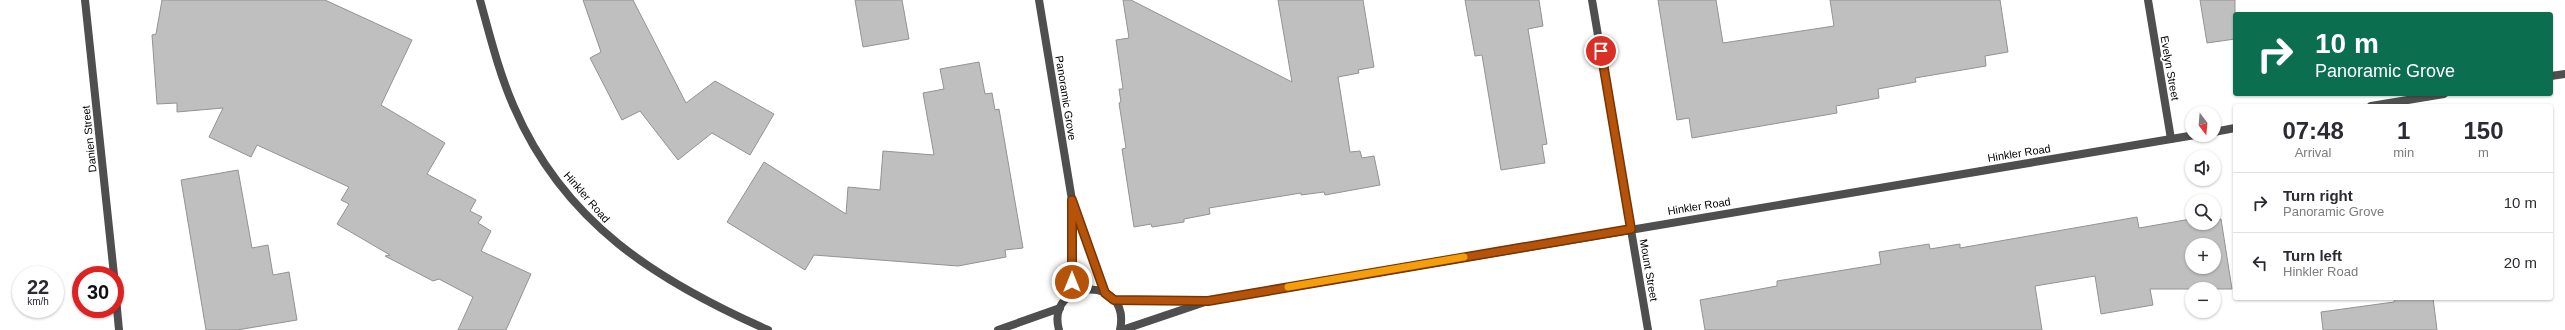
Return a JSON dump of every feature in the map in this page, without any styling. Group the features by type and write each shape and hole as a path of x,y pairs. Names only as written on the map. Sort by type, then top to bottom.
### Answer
{"street":[{"name":"Danien Street","path":"85,0 113,266"},
{"name":"Hinkler Road","path":"480,0 514,107 541,160 598,228 636,259 716,306 768,330"},
{"name":"Panoramic Grove","path":"1039,0 1072,200 1072,294"},
{"name":"Mount Street","path":"1592,0 1648,330"},
{"name":"Evelyn Street","path":"2148,0 2171,139"},
{"path":"2553,76 2565,74"},
{"path":"2383,104 2432,96"},
{"path":"2221,131 2233,128"},
{"name":"Hinkler Road","path":"1121,330 1208,301 2185,137"},
{"name":"Panoramic Grove","path":"1072,200 1105,293"},
{"path":"1059,330 1058,317 1060,308 1072,294 1088,289 1105,293 1114,300 1121,315 1121,330"},
{"name":"Hinkler Road","path":"1114,300 1208,301"},
{"path":"998,330 1060,308"},
{"path":"118,318 119,330"}],"building":[{"path":"162,0 325,0 412,40 381,105 445,143 427,174 476,200 470,211 482,217 478,223 491,231 481,251 531,274 506,330 458,330 473,297 439,279 433,281 385,256 390,255 337,224 349,204 341,200 349,187 257,145 251,157 209,137 223,108 177,112 177,103 157,104 152,35 156,34"},
{"path":"583,0 633,0 686,103 715,81 774,114 750,155 712,133 678,160 640,111 622,120 590,58 601,52"},
{"path":"855,0 902,0 909,39 863,47"},
{"path":"1123,0 1131,0 1292,82 1278,0 1363,0 1374,67 1358,70 1359,73 1338,77 1350,152 1360,151 1362,158 1374,156 1380,185 1325,195 1324,192 1301,195 1301,193 1209,208 1210,214 1184,219 1184,222 1152,227 1151,224 1134,227 1122,149 1126,148 1119,103 1121,102 1119,89 1123,89 1116,40 1129,38"},
{"path":"1465,0 1539,0 1543,26 1528,29 1547,144 1542,145 1545,163 1501,170 1482,55 1475,56"},
{"path":"1658,0 1716,0 1723,43 1834,26 1830,0 2000,0 2008,52 1985,56 1986,66 1915,78 1916,82 1878,89 1879,98 1836,106 1837,113 1692,138 1689,118 1677,120"},
{"path":"2200,0 2235,0 2235,12 2233,12 2233,39 2207,43"},
{"path":"979,62 985,94 992,93 995,110 999,109 1023,248 1005,250 1006,257 958,266 814,255 805,270 727,222 764,162 846,214 848,187 880,190 883,151 934,155 923,93 944,89 940,69"},
{"path":"238,170 252,248 268,245 273,275 289,272 297,320 237,330 206,330 181,180"},
{"path":"2137,217 2139,228 2185,220 2185,230 2221,230 2221,219 2232,289 2221,289 2221,282 2185,282 2185,289 2150,289 2153,305 2101,314 2095,276 2035,286 2042,330 1705,330 1700,300 1777,286 1777,281 1881,264 1879,252 1929,244 1930,249 1960,244 1960,248"},
{"path":"2395,300 2433,300 2437,330 2323,330 2321,312 2394,302"}],"slow traffic":[{"path":"1288,287 1464,257"}],"route":[{"path":"1072,282 1072,200 1094,266 1105,293 1114,300 1208,301 1631,229 1601,51"}]}
